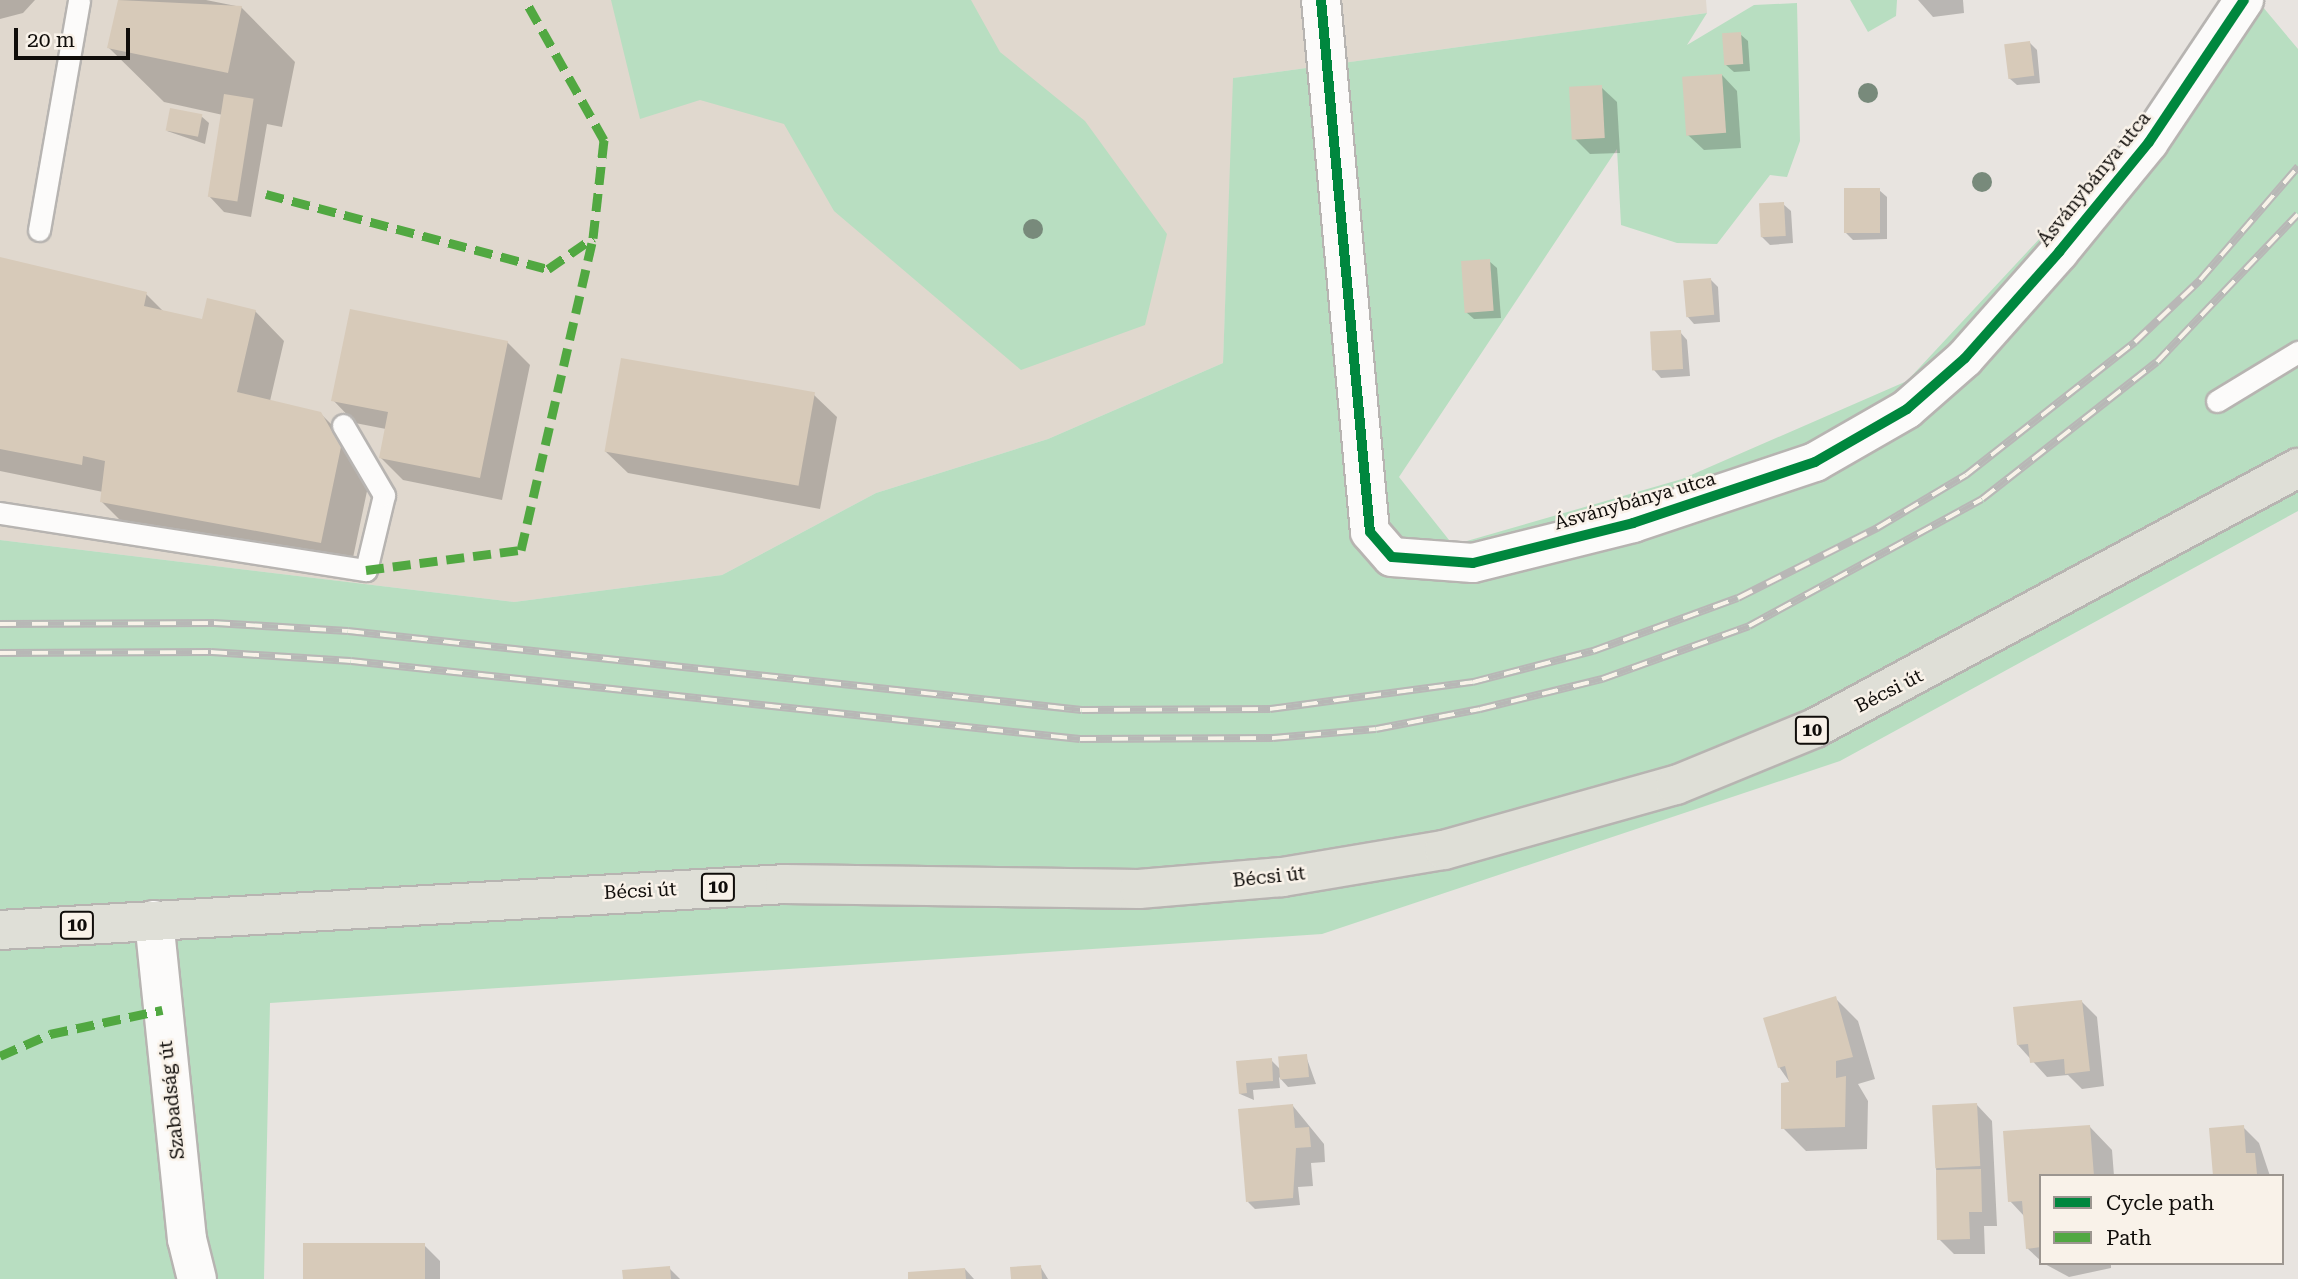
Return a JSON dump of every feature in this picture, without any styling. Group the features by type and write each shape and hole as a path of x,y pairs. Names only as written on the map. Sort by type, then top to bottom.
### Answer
{"main road":[{"name":"Bécsi út","path":"154,920 785,884 1139,888 1282,877 1444,850 1676,785 1815,728 2298,468"},
{"name":"10","path":"0,930 154,920"}],"street":[{"name":"Ásványbánya utca","path":"1321,0 1370,531 1392,557 1472,563 1633,523 1815,462 1907,409 1965,358 2059,252 2149,142 2244,0"},
{"name":"Szabadság út","path":"154,920 187,1240 197,1279"}],"lane":[{"path":"39,230 79,0"},
{"path":"2217,401 2298,352"},
{"path":"0,513 366,570 384,495 343,425"}],"shaded area":[{"path":"0,0 1706,0 1707,13 1234,78 1223,363 1048,439 876,493 722,575 514,602 0,540"}],"green space":[{"path":"611,0 971,0 1000,52 1085,121 1167,234 1145,325 1021,370 834,211 784,124 700,100 640,119"},
{"path":"1850,0 1897,0 1896,16 1868,32"},
{"path":"2234,0 2257,0 2298,49 2298,511 1840,761 1322,934 270,1003 264,1279 0,1279 0,540 514,602 722,575 876,493 1048,439 1223,363 1233,78 1707,13 1687,45 1754,5 1797,3 1800,141 1787,177 1770,175 1717,244 1677,243 1621,225 1617,149 1399,477 1453,545 1682,479 1907,381 2096,178"}],"building":[{"path":"118,0 242,6 228,73 107,48"},
{"path":"1741,32 1743,64 1724,65 1722,33"},
{"path":"2030,41 2034,76 2008,79 2004,44"},
{"path":"1722,74 1726,133 1686,136 1682,77"},
{"path":"1602,85 1605,138 1572,140 1569,87"},
{"path":"224,94 254,99 237,201 208,197"},
{"path":"170,108 202,114 198,137 166,131"},
{"path":"1844,188 1880,188 1880,233 1844,233"},
{"path":"1784,202 1786,236 1761,237 1759,203"},
{"path":"0,257 147,292 144,306 202,319 207,298 256,310 237,392 321,412 341,447 321,543 100,502 105,461 83,456 82,465 0,449"},
{"path":"1490,259 1494,311 1465,313 1461,261"},
{"path":"1711,278 1714,315 1686,317 1683,280"},
{"path":"350,309 508,341 480,478 379,458 388,412 331,401"},
{"path":"1681,330 1683,369 1652,371 1650,332"},
{"path":"621,358 815,392 799,486 605,452"},
{"path":"1836,996 1853,1057 1836,1061 1836,1078 1846,1076 1845,1127 1781,1129 1781,1083 1789,1082 1785,1066 1778,1068 1763,1018"},
{"path":"2082,1000 2090,1071 2065,1074 2064,1059 2030,1063 2028,1044 2017,1045 2013,1007"},
{"path":"1307,1054 1309,1077 1280,1079 1278,1057"},
{"path":"1272,1058 1273,1081 1246,1083 1247,1093 1239,1094 1236,1061"},
{"path":"1977,1103 1980,1166 1935,1168 1932,1105"},
{"path":"1293,1104 1295,1128 1309,1127 1311,1147 1296,1148 1293,1198 1246,1202 1238,1109"},
{"path":"2090,1125 2094,1174 2039,1174 2039,1247 2026,1249 2022,1201 2008,1202 2003,1131"},
{"path":"2244,1125 2246,1153 2255,1153 2257,1174 2213,1174 2209,1128"},
{"path":"1981,1169 1982,1212 1969,1212 1970,1239 1937,1240 1936,1170"},
{"path":"303,1243 425,1243 425,1279 303,1279"},
{"path":"1041,1265 1042,1279 1011,1279 1010,1267"},
{"path":"670,1266 671,1279 623,1279 622,1270"},
{"path":"965,1268 966,1279 908,1279 908,1272"}],"railway":[{"path":"0,624 214,623 348,631 1082,710 1270,709 1473,682 1593,651 1738,598 1877,528 1966,475 2135,342 2200,280 2298,167"},
{"path":"0,653 211,652 351,661 1080,739 1273,738 1376,729 1480,709 1602,679 1749,626 1982,499 2157,362 2298,214"}],"marked path":[{"path":"266,194 548,269 593,238 604,140 525,0"},
{"path":"366,570 521,550 593,238"},
{"path":"0,1056 50,1034 162,1010"}],"cycle path":[{"path":"1321,0 1370,532 1392,557 1473,563 1633,523 1815,462 1907,409 1965,358 2059,252 2149,142 2244,0"}]}
